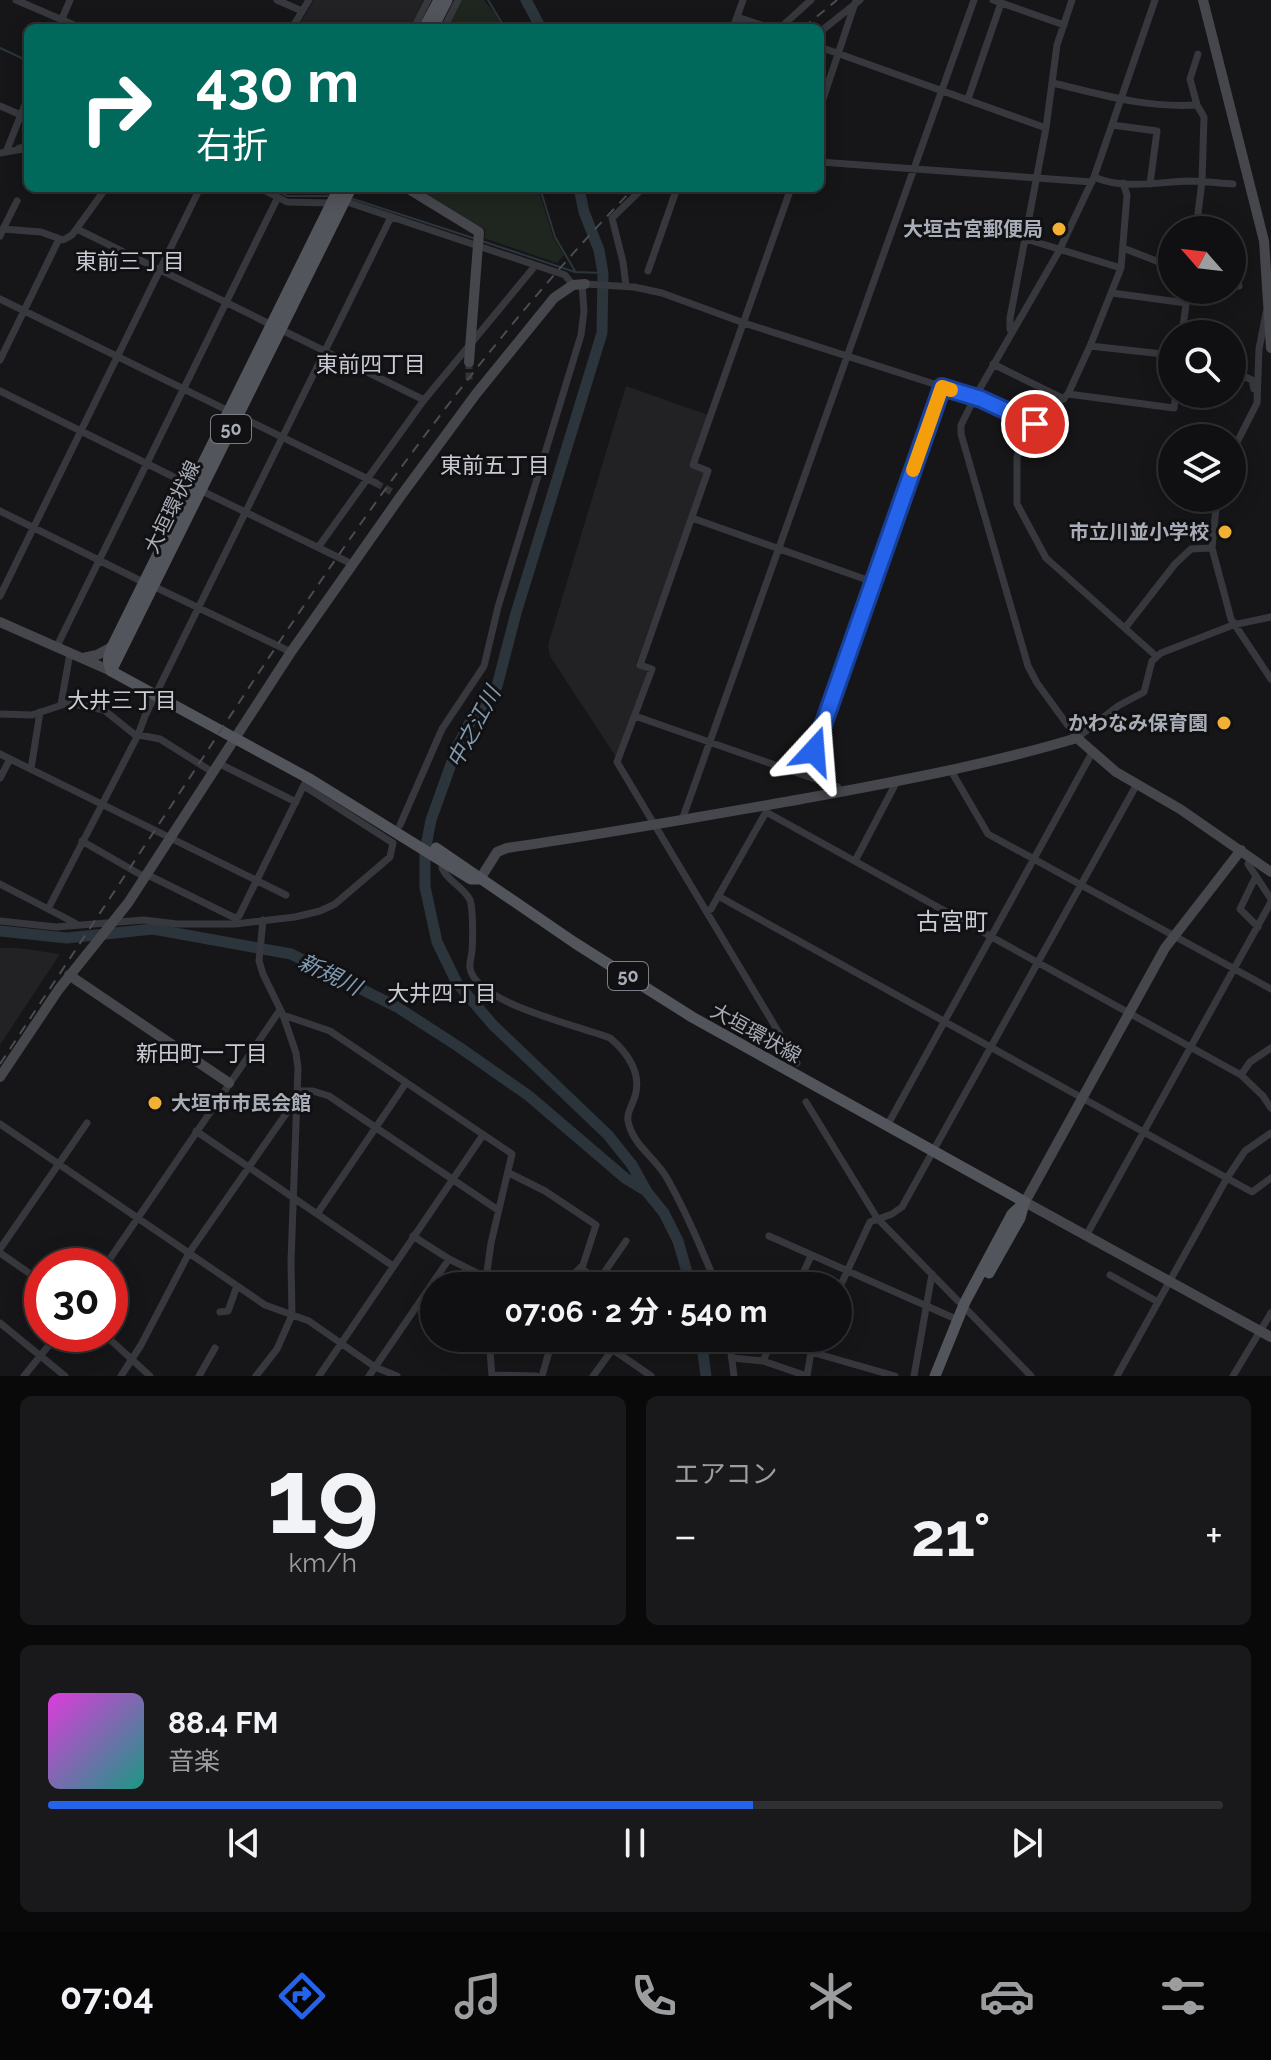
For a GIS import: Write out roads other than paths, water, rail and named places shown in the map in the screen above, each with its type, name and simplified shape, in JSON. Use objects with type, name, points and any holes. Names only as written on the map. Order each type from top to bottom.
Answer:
[{"type":"main road","points":[[426,24],[439,0]]},
{"type":"main road","points":[[435,24],[447,0]]},
{"type":"main road","name":"大垣環状線","points":[[338,202],[339,192]]},
{"type":"main road","name":"大垣環状線","points":[[111,671],[196,488],[338,202],[347,192]]},
{"type":"main road","name":"大垣環状線","points":[[111,671],[108,657],[112,647],[149,584]]},
{"type":"main road","name":"大垣環状線","points":[[111,671],[306,782],[403,829]]},
{"type":"main road","name":"大垣環状線","points":[[235,739],[252,743],[310,771],[403,829],[442,858],[475,872],[480,879],[692,1017],[1025,1202]]},
{"type":"main road","points":[[935,1376],[956,1319],[1020,1218],[1025,1202]]},
{"type":"main road","points":[[942,1376],[968,1302]]},
{"type":"street","points":[[16,0],[60,24],[70,0]]},
{"type":"street","points":[[277,0],[302,11]]},
{"type":"street","points":[[294,24],[309,0]]},
{"type":"street","points":[[416,24],[428,0]]},
{"type":"street","points":[[446,24],[458,0]]},
{"type":"street","points":[[734,24],[743,0]]},
{"type":"street","points":[[784,24],[811,0]]},
{"type":"street","points":[[682,820],[974,0]]},
{"type":"street","points":[[1011,331],[1010,318],[1046,128],[1057,45],[1072,0]]},
{"type":"street","points":[[1155,0],[1093,179],[1059,251],[975,397],[961,425],[961,434],[1018,634],[1037,683],[1077,738],[1116,772],[1246,854],[1269,865]]},
{"type":"street","points":[[1203,0],[1264,241],[1271,348]]},
{"type":"street","points":[[968,99],[997,1],[1013,3],[1064,25]]},
{"type":"street","points":[[824,29],[857,2]]},
{"type":"street","points":[[824,97],[857,2]]},
{"type":"street","points":[[737,17],[758,24]]},
{"type":"street","points":[[824,48],[1046,128]]},
{"type":"street","points":[[1198,54],[1190,79],[1197,105],[1204,117],[1198,216]]},
{"type":"street","points":[[1053,83],[1163,107],[1197,105]]},
{"type":"street","points":[[0,106],[24,117],[5,150]]},
{"type":"street","points":[[1112,125],[1157,131],[1150,184]]},
{"type":"street","points":[[824,162],[1037,179],[1233,184]]},
{"type":"street","points":[[1123,183],[1127,195],[1121,268],[1066,396],[1035,424],[1021,444],[1017,457],[1017,504],[1046,558],[1156,656]]},
{"type":"street","points":[[17,201],[2,232],[41,232],[59,239],[72,235],[103,192]]},
{"type":"street","points":[[0,596],[198,192]]},
{"type":"street","points":[[266,192],[287,202],[338,202],[478,242],[565,275],[580,284],[631,287],[975,397],[1035,424]]},
{"type":"street","points":[[414,192],[478,231],[469,362]]},
{"type":"street","points":[[631,287],[612,218],[639,192]]},
{"type":"street","points":[[648,271],[676,192]]},
{"type":"street","points":[[790,192],[693,465],[708,471],[640,665],[652,669],[617,762],[797,1063]]},
{"type":"street","points":[[56,648],[277,199]]},
{"type":"street","points":[[48,909],[138,735],[391,217]]},
{"type":"street","points":[[77,229],[424,400]]},
{"type":"street","points":[[0,360],[59,239]]},
{"type":"street","points":[[1026,239],[1121,268]]},
{"type":"street","points":[[1123,248],[1158,262]]},
{"type":"street","points":[[319,546],[372,481],[424,400],[535,266]]},
{"type":"street","points":[[0,1077],[69,975],[111,927],[147,875],[396,494],[554,298],[580,284]]},
{"type":"street","points":[[403,829],[442,729],[484,666],[498,607],[581,335],[584,311],[580,284]]},
{"type":"street","points":[[1112,293],[1158,299]]},
{"type":"street","points":[[0,299],[372,481]]},
{"type":"street","points":[[1246,425],[1257,403],[1259,349],[1265,315],[1270,305]]},
{"type":"street","points":[[1090,346],[1158,353]]},
{"type":"street","points":[[993,364],[1066,396],[1158,406]]},
{"type":"street","points":[[1246,377],[1252,380],[1257,403]]},
{"type":"street","points":[[469,381],[476,394]]},
{"type":"street","points":[[806,775],[942,387]]},
{"type":"street","points":[[0,391],[352,564]]},
{"type":"street","points":[[0,511],[291,652]]},
{"type":"street","points":[[1216,512],[1212,548],[1233,625],[1271,679]]},
{"type":"street","points":[[692,518],[873,582]]},
{"type":"street","points":[[1125,628],[1175,564],[1191,549],[1212,548]]},
{"type":"street","points":[[480,879],[497,852],[507,848],[765,809],[1020,755],[1077,738],[1118,706],[1144,692],[1149,669],[1156,656],[1233,625],[1271,617]]},
{"type":"street","points":[[0,622],[111,671]]},
{"type":"street","points":[[81,658],[97,655],[112,647]]},
{"type":"street","points":[[61,704],[70,653]]},
{"type":"street","points":[[0,714],[32,715],[61,704],[104,710],[125,729],[160,739],[296,802]]},
{"type":"street","points":[[31,769],[40,712]]},
{"type":"street","points":[[635,716],[806,775],[838,787],[840,792]]},
{"type":"street","points":[[887,1126],[1092,753]]},
{"type":"street","points":[[0,754],[286,895]]},
{"type":"street","points":[[0,778],[10,759]]},
{"type":"street","points":[[950,769],[988,834],[1271,989]]},
{"type":"street","points":[[855,861],[897,781]]},
{"type":"street","points":[[0,921],[56,927],[77,924],[111,927],[144,920],[235,921],[295,917],[335,904],[390,857],[393,843],[306,782],[235,921]]},
{"type":"street","points":[[847,1271],[870,1222],[902,1207],[1137,784]]},
{"type":"street","points":[[707,912],[765,809]]},
{"type":"street","points":[[765,809],[1241,1075],[1271,1108]]},
{"type":"street","points":[[82,841],[141,875],[147,875],[235,921]]},
{"type":"street","points":[[1086,1236],[1271,901],[1248,864],[1246,854]]},
{"type":"street","points":[[1246,854],[1173,935],[1025,1202],[1271,1337]]},
{"type":"street","points":[[442,858],[444,874],[460,887],[471,903],[473,951],[470,970],[475,979],[509,1004],[610,1038],[623,1048],[632,1062],[637,1081],[627,1122],[632,1134],[667,1177],[711,1272]]},
{"type":"street","points":[[1256,876],[1240,909],[1258,927]]},
{"type":"street","points":[[0,884],[77,924]]},
{"type":"street","points":[[718,896],[1252,1192],[1271,1178]]},
{"type":"street","points":[[260,1375],[277,1349],[292,1315],[297,1095],[296,1053],[259,957],[263,920]]},
{"type":"street","points":[[69,975],[229,1083]]},
{"type":"street","points":[[282,1012],[330,1031],[512,1154],[486,1272]]},
{"type":"street","points":[[117,1248],[229,1083],[282,1012]]},
{"type":"street","points":[[1241,1075],[1250,1062],[1271,1048]]},
{"type":"street","points":[[317,1214],[406,1083]]},
{"type":"street","points":[[121,1376],[189,1253],[297,1095],[313,1091],[329,1096],[498,1210]]},
{"type":"street","points":[[806,1102],[880,1217],[932,1274],[968,1302],[1025,1374]]},
{"type":"street","points":[[24,1269],[0,1251],[87,1123]]},
{"type":"street","points":[[0,1124],[265,1305],[309,1321],[375,1367],[397,1376]]},
{"type":"street","points":[[196,1131],[393,1266]]},
{"type":"street","points":[[1117,1376],[1227,1178],[1245,1151],[1271,1133]]},
{"type":"street","points":[[319,1376],[483,1135]]},
{"type":"street","points":[[509,1173],[545,1191],[596,1225],[578,1272]]},
{"type":"street","points":[[413,1236],[475,1272]]},
{"type":"street","points":[[769,1236],[956,1319]]},
{"type":"street","points":[[605,1272],[626,1241]]},
{"type":"street","points":[[804,1272],[811,1256]]},
{"type":"street","points":[[369,1376],[449,1259]]},
{"type":"street","points":[[580,1268],[586,1272]]},
{"type":"street","points":[[914,1376],[932,1274]]},
{"type":"street","points":[[1110,1275],[1158,1302]]},
{"type":"street","points":[[220,1312],[228,1311],[237,1286]]},
{"type":"street","points":[[1233,1376],[1271,1313]]},
{"type":"street","points":[[0,1323],[65,1376]]},
{"type":"street","points":[[199,1376],[215,1348]]},
{"type":"street","points":[[24,1376],[43,1352]]},
{"type":"street","points":[[123,1352],[150,1376]]},
{"type":"street","points":[[490,1352],[492,1376],[539,1376],[548,1352]]},
{"type":"street","points":[[593,1376],[611,1352]]},
{"type":"street","points":[[616,1352],[645,1374]]},
{"type":"street","points":[[731,1352],[734,1376]]},
{"type":"street","points":[[763,1361],[767,1352]]},
{"type":"street","points":[[732,1358],[763,1361],[807,1376],[811,1352],[895,1376]]},
{"type":"waterway","points":[[488,0],[503,24]]},
{"type":"waterway","name":"中之江川","points":[[526,0],[539,24]]},
{"type":"waterway","points":[[0,48],[24,59]]},
{"type":"waterway","points":[[17,146],[24,144]]},
{"type":"waterway","points":[[280,192],[287,196],[328,196]]},
{"type":"waterway","points":[[541,192],[555,237],[575,271]]},
{"type":"waterway","name":"中之江川","points":[[580,192],[599,250],[603,273],[602,333],[516,613],[497,686],[469,724],[458,745],[431,820],[425,851],[425,887],[437,942],[457,983],[493,1025],[608,1135],[632,1165],[647,1192],[664,1213],[678,1241],[687,1272]]},
{"type":"waterway","points":[[353,199],[476,239]]},
{"type":"waterway","points":[[482,241],[575,272],[603,273]]},
{"type":"waterway","name":"新規川","points":[[0,931],[67,938],[153,929],[291,954],[397,1007],[459,1047],[529,1096],[625,1178],[643,1189]]},
{"type":"waterway","name":"中之江川","points":[[703,1352],[706,1376]]},
{"type":"tunnel","points":[[469,362],[469,381]]},
{"type":"tunnel","points":[[376,483],[392,492]]},
{"type":"railway","points":[[808,24],[837,0]]},
{"type":"railway","points":[[0,1064],[353,534],[459,390],[573,253],[630,192]]},
{"type":"place","name":"大垣古宮郵便局","points":[[1059,229]]},
{"type":"place","name":"市立川並小学校","points":[[1225,532]]},
{"type":"place","name":"かわなみ保育園","points":[[1224,723]]},
{"type":"place","name":"大垣市市民会館","points":[[155,1103]]},
{"type":"district","name":"東前三丁目","points":[[130,261]]},
{"type":"district","name":"東前四丁目","points":[[371,364]]},
{"type":"district","name":"東前五丁目","points":[[495,465]]},
{"type":"district","name":"大井三丁目","points":[[122,700]]},
{"type":"district","name":"古宮町","points":[[952,922]]},
{"type":"district","name":"大井四丁目","points":[[442,993]]},
{"type":"district","name":"新田町一丁目","points":[[202,1053]]}]
